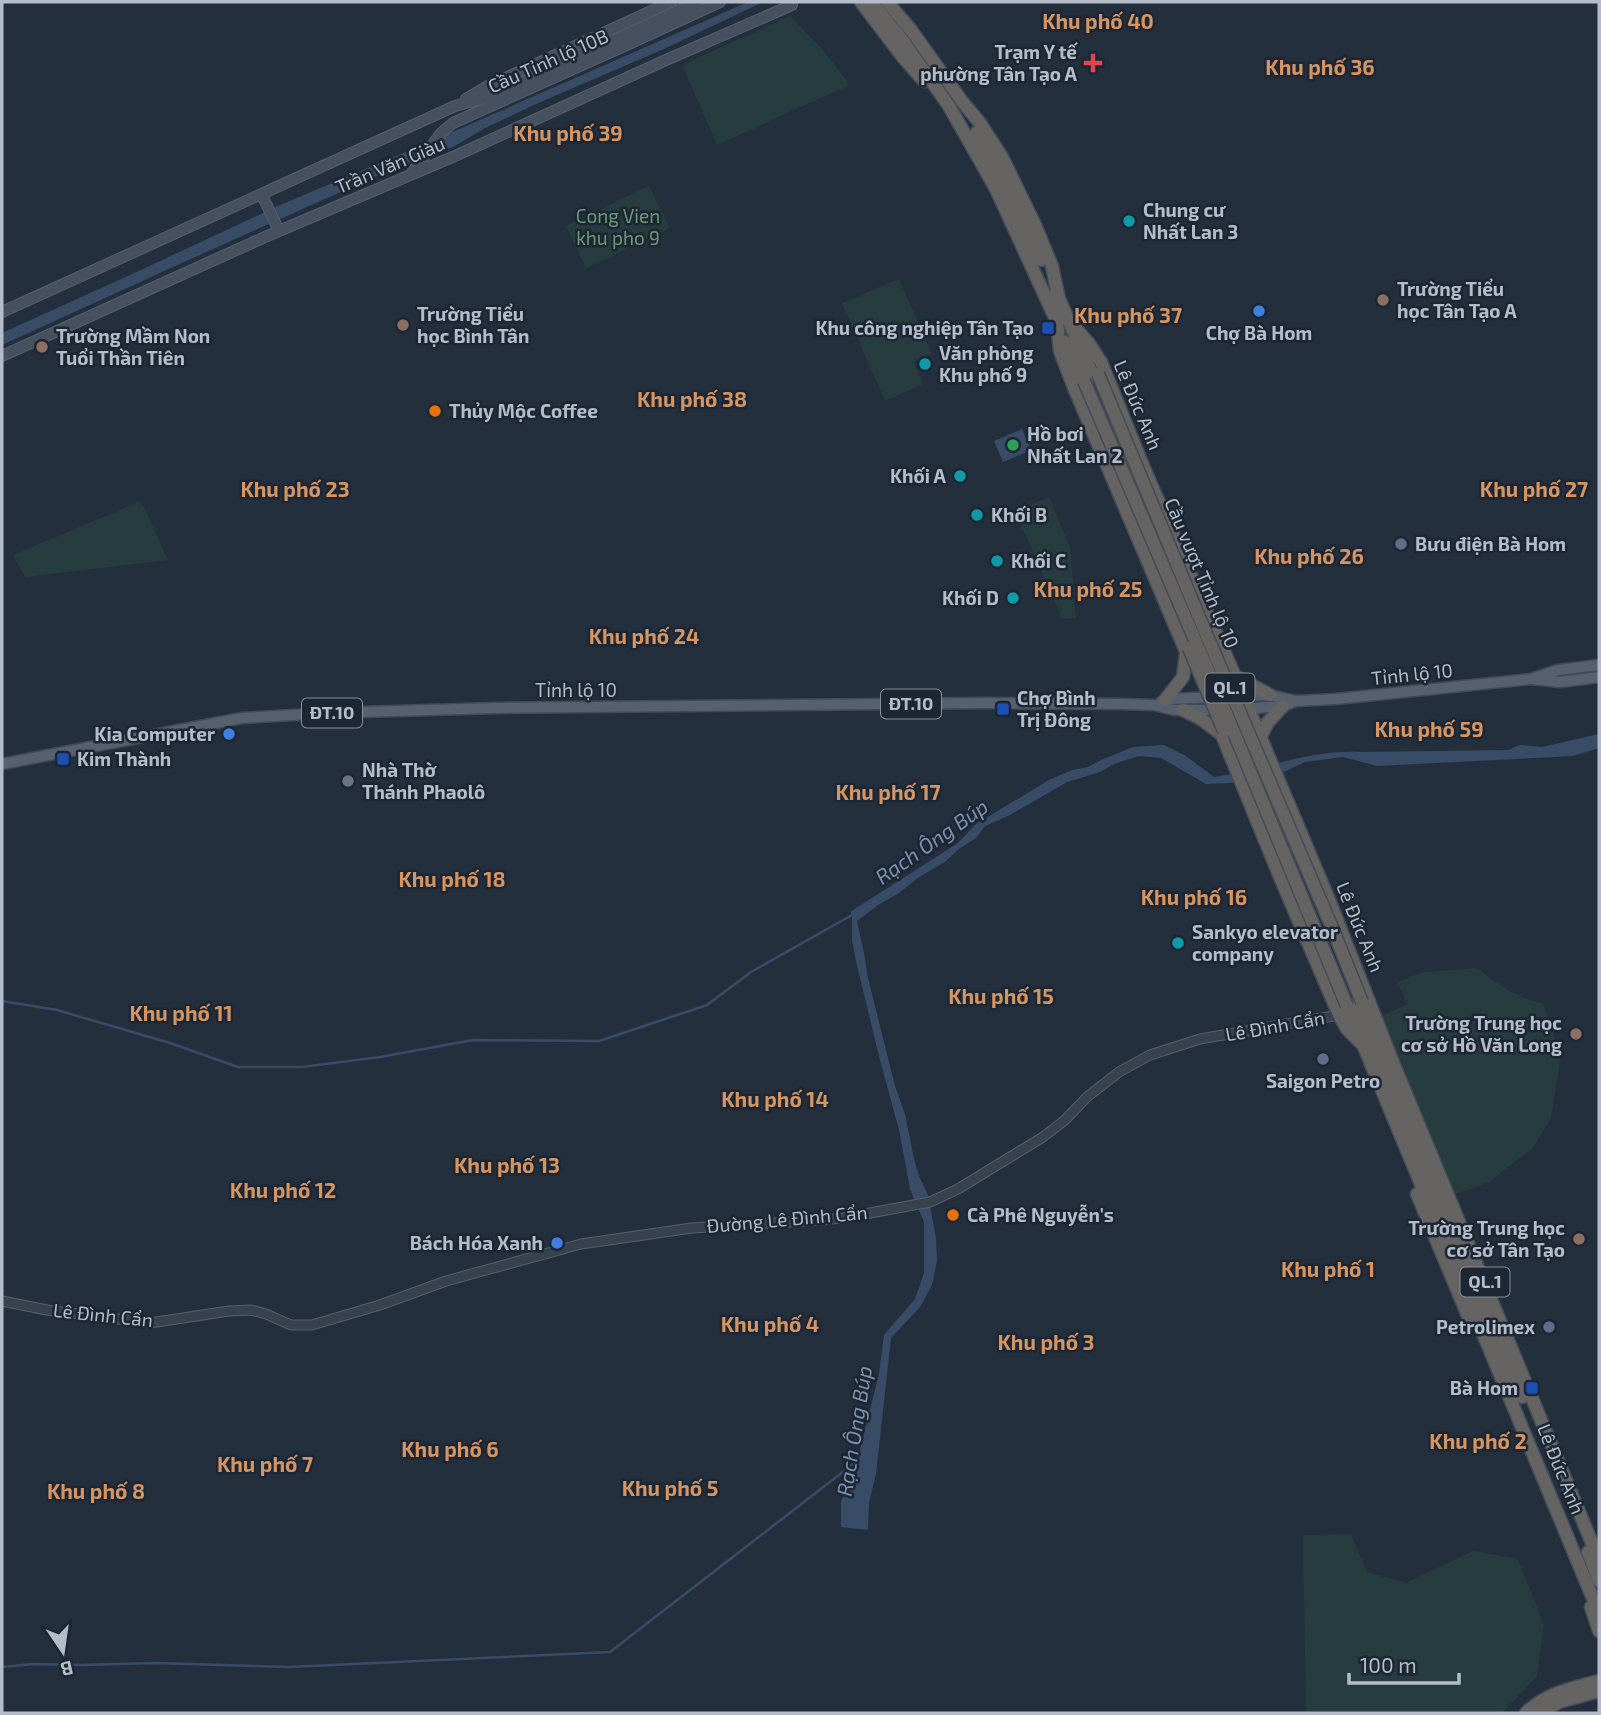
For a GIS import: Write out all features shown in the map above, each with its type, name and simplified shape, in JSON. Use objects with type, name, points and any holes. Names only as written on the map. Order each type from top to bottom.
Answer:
[{"type":"highway","name":"Lê Đức Anh","points":[[861,2],[930,89],[955,103]]},
{"type":"highway","name":"Lê Đức Anh","points":[[871,2],[955,103],[977,153],[1062,320],[1084,337],[1101,362],[1329,900],[1354,1010],[1369,1030],[1391,1081],[1599,1581]]},
{"type":"highway","name":"Lê Đức Anh","points":[[887,2],[911,30],[995,164],[1059,299],[1062,320],[1060,351],[1064,363],[1254,816],[1354,1010],[1415,1113],[1599,1560]]},
{"type":"highway","name":"Cầu vượt Tỉnh lộ 10","points":[[1062,320],[1078,342],[1088,379],[1354,1010],[1363,1045]]},
{"type":"highway","name":"Cầu vượt Tỉnh lộ 10","points":[[1062,320],[1071,356],[1088,379]]},
{"type":"highway","points":[[1157,585],[1169,587],[1178,584],[1189,572]]},
{"type":"highway","points":[[1160,703],[1184,677],[1185,650],[1201,650],[1210,645],[1217,635]]},
{"type":"highway","points":[[1235,676],[1270,695]]},
{"type":"highway","points":[[1227,748],[1243,738],[1260,738],[1268,722],[1283,706]]},
{"type":"highway","points":[[1183,710],[1221,734]]},
{"type":"highway","points":[[1254,816],[1277,804],[1289,806]]},
{"type":"highway","name":"Lê Đức Anh","points":[[1363,1045],[1390,1107],[1395,1133],[1411,1180],[1591,1601],[1599,1631]]},
{"type":"highway","points":[[1391,1081],[1415,1113]]},
{"type":"highway","name":"Lê Đức Anh","points":[[1591,1601],[1599,1613]]},
{"type":"highway","points":[[1525,1713],[1547,1697],[1599,1681]]},
{"type":"highway","points":[[1540,1713],[1559,1702],[1599,1691]]},
{"type":"main road","name":"Trần Văn Giàu","points":[[2,313],[458,105],[488,86],[671,2]]},
{"type":"main road","name":"Cầu Tỉnh lộ 10B","points":[[458,105],[492,96],[697,2]]},
{"type":"main road","name":"Cầu Tỉnh lộ 10B","points":[[410,176],[441,133],[453,122],[720,2]]},
{"type":"main road","name":"Trần Văn Giàu","points":[[2,356],[279,231],[410,176],[792,3]]},
{"type":"main road","points":[[262,194],[279,231]]},
{"type":"main road","name":"Tỉnh lộ 10","points":[[1531,679],[1558,670],[1599,665]]},
{"type":"main road","name":"Tỉnh lộ 10","points":[[1160,703],[1183,710],[1211,710],[1270,695],[1296,701],[1336,699],[1531,679],[1560,682],[1599,677]]},
{"type":"main road","name":"Tỉnh lộ 10","points":[[2,764],[254,716],[577,707],[1160,703],[1206,697],[1283,706],[1296,701]]},
{"type":"street","name":"Lê Đình Cẩn","points":[[1210,1037],[1354,1010]]},
{"type":"street","name":"Đường Lê Đình Cẩn","points":[[446,1281],[564,1248],[603,1240],[692,1227],[831,1219],[930,1202],[980,1177],[1043,1137],[1119,1072],[1150,1055],[1210,1037]]},
{"type":"street","name":"Lê Đình Cẩn","points":[[2,1300],[47,1310],[149,1323],[251,1310],[291,1325],[312,1325],[380,1305],[446,1281]]},
{"type":"green space","points":[[790,16],[822,49],[848,85],[717,145],[682,65]]},
{"type":"green space","name":"Cong Vien khu pho 9","points":[[649,186],[670,228],[586,268],[566,226]]},
{"type":"green space","points":[[899,279],[932,354],[914,362],[923,384],[885,401],[842,303]]},
{"type":"green space","points":[[1049,497],[1070,547],[1076,618],[1062,619],[1015,511]]},
{"type":"green space","points":[[141,501],[168,560],[25,577],[13,555]]},
{"type":"green space","points":[[1477,968],[1516,994],[1543,1003],[1561,1056],[1551,1118],[1532,1149],[1491,1182],[1453,1195],[1381,1017],[1407,1004],[1397,982],[1424,972]]},
{"type":"green space","points":[[1351,1534],[1367,1572],[1406,1583],[1473,1551],[1518,1559],[1544,1625],[1537,1676],[1502,1713],[1306,1713],[1303,1535]]},
{"type":"water","points":[[748,2],[763,2],[666,48],[536,104],[485,128],[453,147],[392,169],[2,345],[2,333],[280,205]]},
{"type":"water","name":"Hồ bơi Nhất Lan 2","points":[[1022,429],[1031,450],[1003,462],[994,441]]},
{"type":"water","name":"Rạch Ông Búp","points":[[1599,734],[1599,748],[1573,756],[1377,766],[1343,757],[1305,762],[1286,771],[1231,783],[1206,784],[1161,758],[1139,756],[1067,782],[1010,815],[985,826],[976,838],[946,861],[857,921],[867,974],[895,1086],[905,1114],[919,1176],[928,1195],[936,1238],[937,1261],[932,1285],[920,1307],[891,1338],[876,1474],[869,1503],[868,1530],[841,1527],[841,1502],[857,1461],[879,1374],[884,1335],[915,1299],[924,1273],[924,1222],[910,1189],[899,1130],[857,966],[850,912],[958,843],[976,824],[1049,780],[1072,770],[1088,767],[1133,747],[1164,745],[1186,756],[1214,777],[1324,754],[1508,750],[1520,745],[1542,747]]},
{"type":"waterway","points":[[2,1001],[57,1010],[170,1043],[238,1067],[302,1067],[380,1057],[473,1040],[599,1041],[707,1005],[751,972],[852,915]]},
{"type":"waterway","points":[[2,1667],[33,1664],[155,1663],[289,1667],[610,1652],[857,1461]]},
{"type":"place","name":"Trạm Y tế phường Tân Tạo A","points":[[1093,63]]},
{"type":"place","name":"Chung cư Nhất Lan 3","points":[[1129,221]]},
{"type":"place","name":"Trường Tiểu học Tân Tạo A","points":[[1383,300]]},
{"type":"place","name":"Chợ Bà Hom","points":[[1259,311]]},
{"type":"place","name":"Trường Tiểu học Bình Tân","points":[[403,325]]},
{"type":"place","name":"Khu công nghiệp Tân Tạo","points":[[1048,328]]},
{"type":"place","name":"Trường Mầm Non Tuổi Thần Tiên","points":[[42,347]]},
{"type":"place","name":"Văn phòng Khu phố 9","points":[[925,364]]},
{"type":"place","name":"Thủy Mộc Coffee","points":[[435,411]]},
{"type":"place","name":"Hồ bơi Nhất Lan 2","points":[[1013,445]]},
{"type":"place","name":"Khối A","points":[[960,476]]},
{"type":"place","name":"Khối B","points":[[977,515]]},
{"type":"place","name":"Bưu điện Bà Hom","points":[[1401,544]]},
{"type":"place","name":"Khối C","points":[[997,561]]},
{"type":"place","name":"Khối D","points":[[1013,598]]},
{"type":"place","name":"Chợ Bình Trị Đông","points":[[1003,709]]},
{"type":"place","name":"Kia Computer","points":[[229,734]]},
{"type":"place","name":"Kim Thành","points":[[63,759]]},
{"type":"place","name":"Nhà Thờ Thánh Phaolô","points":[[348,781]]},
{"type":"place","name":"Sankyo elevator company","points":[[1178,943]]},
{"type":"place","name":"Trường Trung học cơ sở Hồ Văn Long","points":[[1576,1034]]},
{"type":"place","name":"Saigon Petro","points":[[1323,1059]]},
{"type":"place","name":"Cà Phê Nguyễn's","points":[[953,1215]]},
{"type":"place","name":"Trường Trung học cơ sở Tân Tạo","points":[[1579,1239]]},
{"type":"place","name":"Bách Hóa Xanh","points":[[557,1243]]},
{"type":"place","name":"Petrolimex","points":[[1549,1327]]},
{"type":"place","name":"Bà Hom","points":[[1532,1388]]},
{"type":"district","name":"Khu phố 40","points":[[1098,22]]},
{"type":"district","name":"Khu phố 36","points":[[1320,68]]},
{"type":"district","name":"Khu phố 39","points":[[568,134]]},
{"type":"district","name":"Khu phố 37","points":[[1128,316]]},
{"type":"district","name":"Khu phố 38","points":[[692,400]]},
{"type":"district","name":"Khu phố 23","points":[[295,490]]},
{"type":"district","name":"Khu phố 27","points":[[1534,490]]},
{"type":"district","name":"Khu phố 26","points":[[1309,557]]},
{"type":"district","name":"Khu phố 25","points":[[1088,590]]},
{"type":"district","name":"Khu phố 24","points":[[644,637]]},
{"type":"district","name":"Khu phố 59","points":[[1429,730]]},
{"type":"district","name":"Khu phố 17","points":[[888,793]]},
{"type":"district","name":"Khu phố 18","points":[[452,880]]},
{"type":"district","name":"Khu phố 16","points":[[1194,898]]},
{"type":"district","name":"Khu phố 15","points":[[1001,997]]},
{"type":"district","name":"Khu phố 11","points":[[181,1014]]},
{"type":"district","name":"Khu phố 14","points":[[775,1100]]},
{"type":"district","name":"Khu phố 13","points":[[507,1166]]},
{"type":"district","name":"Khu phố 12","points":[[283,1191]]},
{"type":"district","name":"Khu phố 1","points":[[1328,1270]]},
{"type":"district","name":"Khu phố 4","points":[[770,1325]]},
{"type":"district","name":"Khu phố 3","points":[[1046,1343]]},
{"type":"district","name":"Khu phố 2","points":[[1478,1442]]},
{"type":"district","name":"Khu phố 6","points":[[450,1450]]},
{"type":"district","name":"Khu phố 7","points":[[265,1465]]},
{"type":"district","name":"Khu phố 5","points":[[670,1489]]},
{"type":"district","name":"Khu phố 8","points":[[96,1492]]}]
